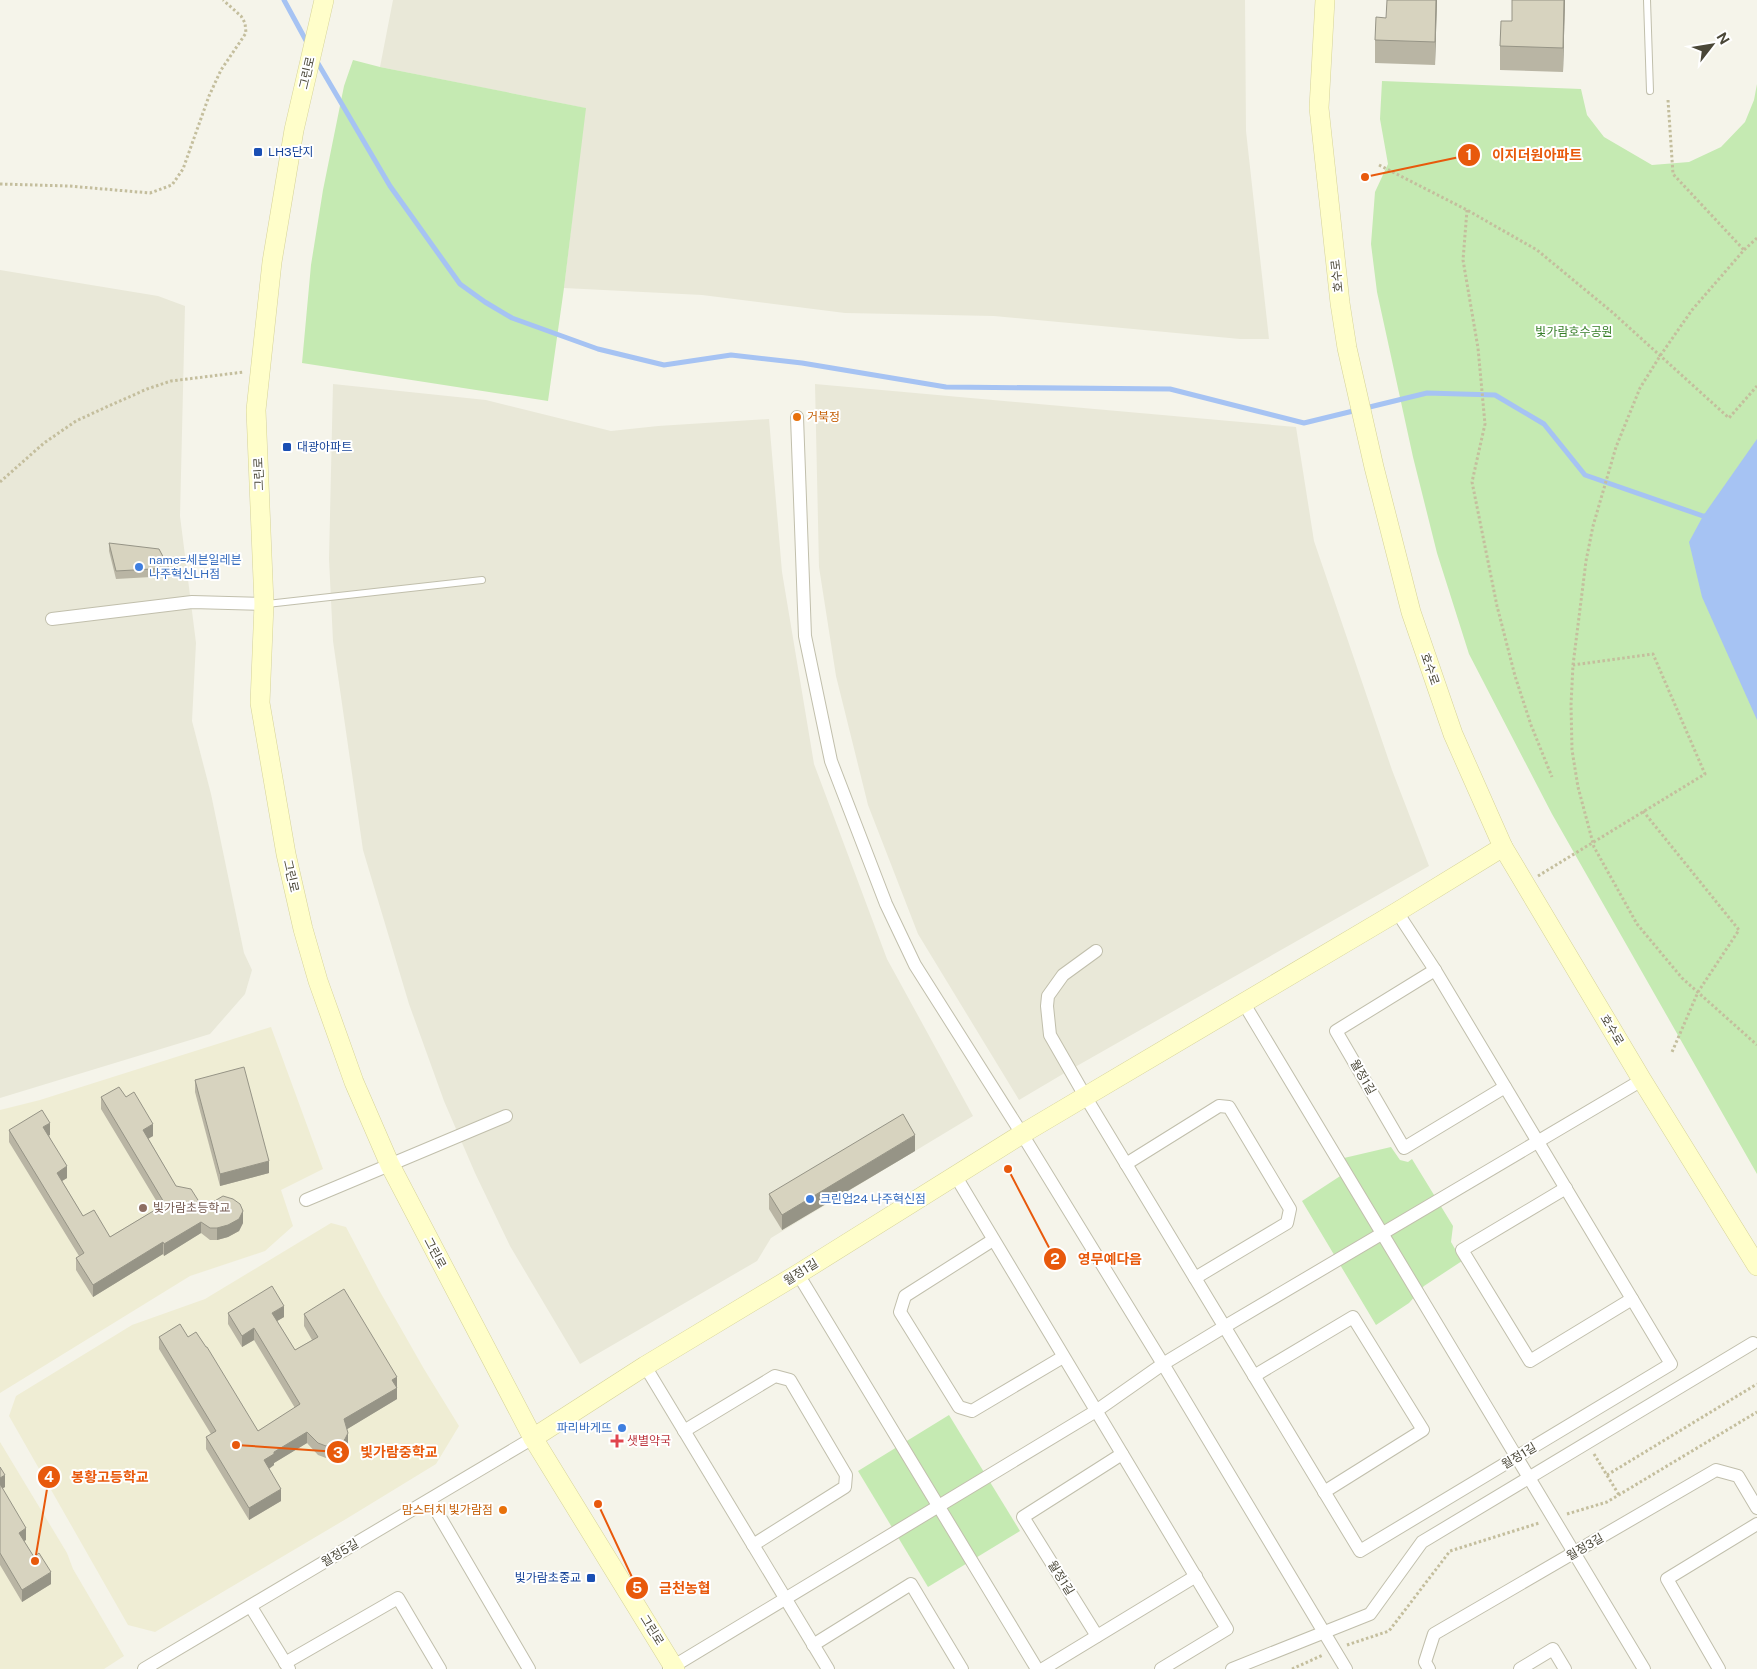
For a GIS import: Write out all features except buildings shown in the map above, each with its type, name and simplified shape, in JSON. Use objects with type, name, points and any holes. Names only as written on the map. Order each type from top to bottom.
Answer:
[{"type":"street","name":"그린로","points":[[324,0],[301,99],[272,262],[256,410],[264,604],[260,703],[286,854],[303,929],[318,982],[354,1082],[390,1165],[533,1438],[673,1668]]},
{"type":"street","name":"호수로","points":[[1325,0],[1319,108],[1340,303],[1374,467],[1411,612],[1453,734],[1503,847],[1642,1080],[1757,1266]]},
{"type":"street","points":[[797,417],[804,636],[831,761],[886,904],[914,965],[1022,1134],[1346,1669]]},
{"type":"street","points":[[52,619],[192,602],[264,604]]},
{"type":"street","name":"월정1길","points":[[533,1438],[645,1366],[798,1274],[955,1174],[1397,912],[1503,847]]},
{"type":"street","name":"월정1길","points":[[1085,1096],[1360,1551],[1671,1364],[1435,970],[1397,912]]},
{"type":"street","points":[[1085,1096],[1050,1035],[1047,1006],[1048,996],[1063,975],[1096,951]]},
{"type":"street","name":"월정1길","points":[[1435,970],[1336,1031],[1404,1148],[1505,1087]]},
{"type":"street","points":[[1243,1002],[1644,1669]]},
{"type":"street","points":[[673,1668],[1096,1411],[1163,1364],[1642,1080]]},
{"type":"street","points":[[1126,1164],[1219,1106],[1229,1107],[1290,1209],[1287,1223],[1196,1278]]},
{"type":"street","points":[[306,1200],[506,1116]]},
{"type":"street","points":[[955,1174],[1228,1629],[1161,1669]]},
{"type":"street","points":[[1566,1188],[1462,1250],[1530,1361],[1632,1299]]},
{"type":"street","points":[[993,1240],[904,1296],[900,1312],[959,1407],[972,1411],[1063,1356]]},
{"type":"street","points":[[798,1274],[1037,1669]]},
{"type":"street","points":[[1254,1376],[1353,1317],[1422,1430],[1324,1492]]},
{"type":"street","points":[[1232,1669],[1370,1614],[1422,1542],[1753,1343]]},
{"type":"street","points":[[645,1366],[828,1669]]},
{"type":"street","points":[[684,1431],[775,1376],[790,1380],[846,1475],[845,1487],[753,1545]]},
{"type":"street","name":"월정5길","points":[[144,1669],[158,1665],[533,1438]]},
{"type":"street","name":"월정1길","points":[[1097,1636],[1024,1517],[1122,1454]]},
{"type":"street","name":"월정3길","points":[[1429,1669],[1425,1662],[1434,1634],[1716,1470],[1738,1476],[1757,1508]]},
{"type":"street","points":[[430,1500],[530,1669]]},
{"type":"street","points":[[1719,1669],[1667,1579],[1757,1524]]},
{"type":"street","points":[[1043,1669],[1196,1576]]},
{"type":"street","points":[[813,1645],[911,1584],[962,1669]]},
{"type":"street","points":[[251,1607],[287,1666],[398,1598],[440,1669]]},
{"type":"street","points":[[1520,1669],[1553,1649],[1565,1669]]},
{"type":"lane","points":[[1647,0],[1650,91]]},
{"type":"lane","points":[[264,604],[482,580]]},
{"type":"path","points":[[0,184],[69,186],[150,193],[172,185],[183,169],[209,96],[221,70],[246,33],[245,23],[241,16],[223,0]]},
{"type":"path","points":[[1668,100],[1673,174],[1744,250]]},
{"type":"path","points":[[1379,164],[1467,210],[1537,250],[1612,312],[1729,418],[1757,386]]},
{"type":"path","points":[[1467,210],[1463,260],[1478,348],[1485,424],[1472,482],[1497,606],[1515,676],[1531,725],[1552,777]]},
{"type":"path","points":[[1757,238],[1744,250],[1692,310],[1660,356],[1640,388],[1616,447],[1593,526],[1581,586],[1571,705],[1572,750],[1578,787],[1592,842],[1637,924],[1682,978],[1757,1045]]},
{"type":"path","points":[[0,482],[44,443],[76,421],[147,389],[185,378],[260,371]]},
{"type":"path","points":[[1525,885],[1705,774],[1653,654],[1573,666]]},
{"type":"path","points":[[1643,811],[1739,930],[1698,992],[1672,1052]]},
{"type":"path","points":[[1606,1475],[1757,1384]]},
{"type":"path","points":[[1292,1669],[1334,1650],[1389,1631],[1450,1551],[1607,1502],[1757,1412]]},
{"type":"path","points":[[1587,1443],[1619,1495]]},
{"type":"shaded area","points":[[393,0],[1245,0],[1246,131],[1269,339],[1240,339],[994,316],[845,313],[702,295],[564,288],[585,108],[380,67]]},
{"type":"shaded area","points":[[0,270],[158,296],[185,306],[180,516],[196,643],[192,721],[211,794],[244,953],[252,970],[245,994],[210,1034],[0,1098]]},
{"type":"shaded area","points":[[333,384],[486,400],[611,431],[769,419],[782,572],[814,764],[887,959],[973,1116],[771,1238],[757,1261],[580,1364],[510,1246],[475,1173],[444,1101],[409,1004],[363,850],[333,641],[329,559]]},
{"type":"shaded area","points":[[815,384],[1296,427],[1314,541],[1392,770],[1429,866],[1019,1100],[918,934],[868,805],[836,676],[819,567]]},
{"type":"shaded area","name":"빛가람초등학교","points":[[271,1027],[323,1169],[281,1190],[293,1226],[265,1251],[190,1276],[0,1393],[0,1110],[40,1100]]},
{"type":"shaded area","points":[[331,1223],[346,1227],[379,1290],[459,1426],[436,1464],[346,1519],[155,1632],[128,1625],[9,1416],[16,1396],[132,1325],[205,1299]]},
{"type":"shaded area","points":[[0,1442],[67,1553],[73,1569],[124,1656],[104,1669],[0,1669]]},
{"type":"green space","points":[[353,60],[586,108],[548,401],[302,363],[311,265],[323,190],[344,86]]},
{"type":"green space","name":"빛가람호수공원","points":[[1382,81],[1581,89],[1587,115],[1604,137],[1652,165],[1689,162],[1721,147],[1745,122],[1754,100],[1757,84],[1757,1174],[1552,814],[1469,654],[1437,553],[1413,457],[1377,292],[1371,244],[1375,192],[1388,164],[1380,119]]},
{"type":"green space","points":[[1391,1147],[1400,1160],[1408,1162],[1412,1159],[1453,1226],[1451,1242],[1462,1261],[1424,1286],[1409,1303],[1376,1325],[1302,1201],[1351,1169],[1344,1158]]},
{"type":"green space","points":[[949,1415],[1020,1531],[928,1587],[858,1471]]},
{"type":"water","points":[[1757,439],[1757,720],[1702,597],[1689,542],[1703,516]]},
{"type":"waterway","points":[[284,0],[309,46]]},
{"type":"waterway","points":[[316,60],[390,186],[460,284],[512,318],[598,349],[664,365],[731,355],[802,363],[946,387],[1170,389],[1304,423],[1427,393],[1495,395],[1544,424],[1585,475],[1703,516],[1709,516]]},
{"type":"place","name":"LH3단지","points":[[258,152]]},
{"type":"place","name":"이지더원아파트","points":[[1365,177]]},
{"type":"place","name":"거북정","points":[[797,417]]},
{"type":"place","name":"대광아파트","points":[[287,447]]},
{"type":"place","name":"name=세븐일레븐 나주혁신LH점","points":[[139,567]]},
{"type":"place","name":"영무예다음","points":[[1008,1169]]},
{"type":"place","name":"크린업24 나주혁신점","points":[[810,1199]]},
{"type":"place","name":"빛가람초등학교","points":[[143,1208]]},
{"type":"place","name":"파리바게뜨","points":[[622,1428]]},
{"type":"place","name":"샛별약국","points":[[617,1441]]},
{"type":"place","name":"빛가람중학교","points":[[236,1445]]},
{"type":"place","name":"금천농협","points":[[598,1504]]},
{"type":"place","name":"맘스터치 빛가람점","points":[[503,1510]]},
{"type":"place","name":"봉황고등학교","points":[[35,1561]]},
{"type":"place","name":"빛가람초중교","points":[[591,1578]]}]
